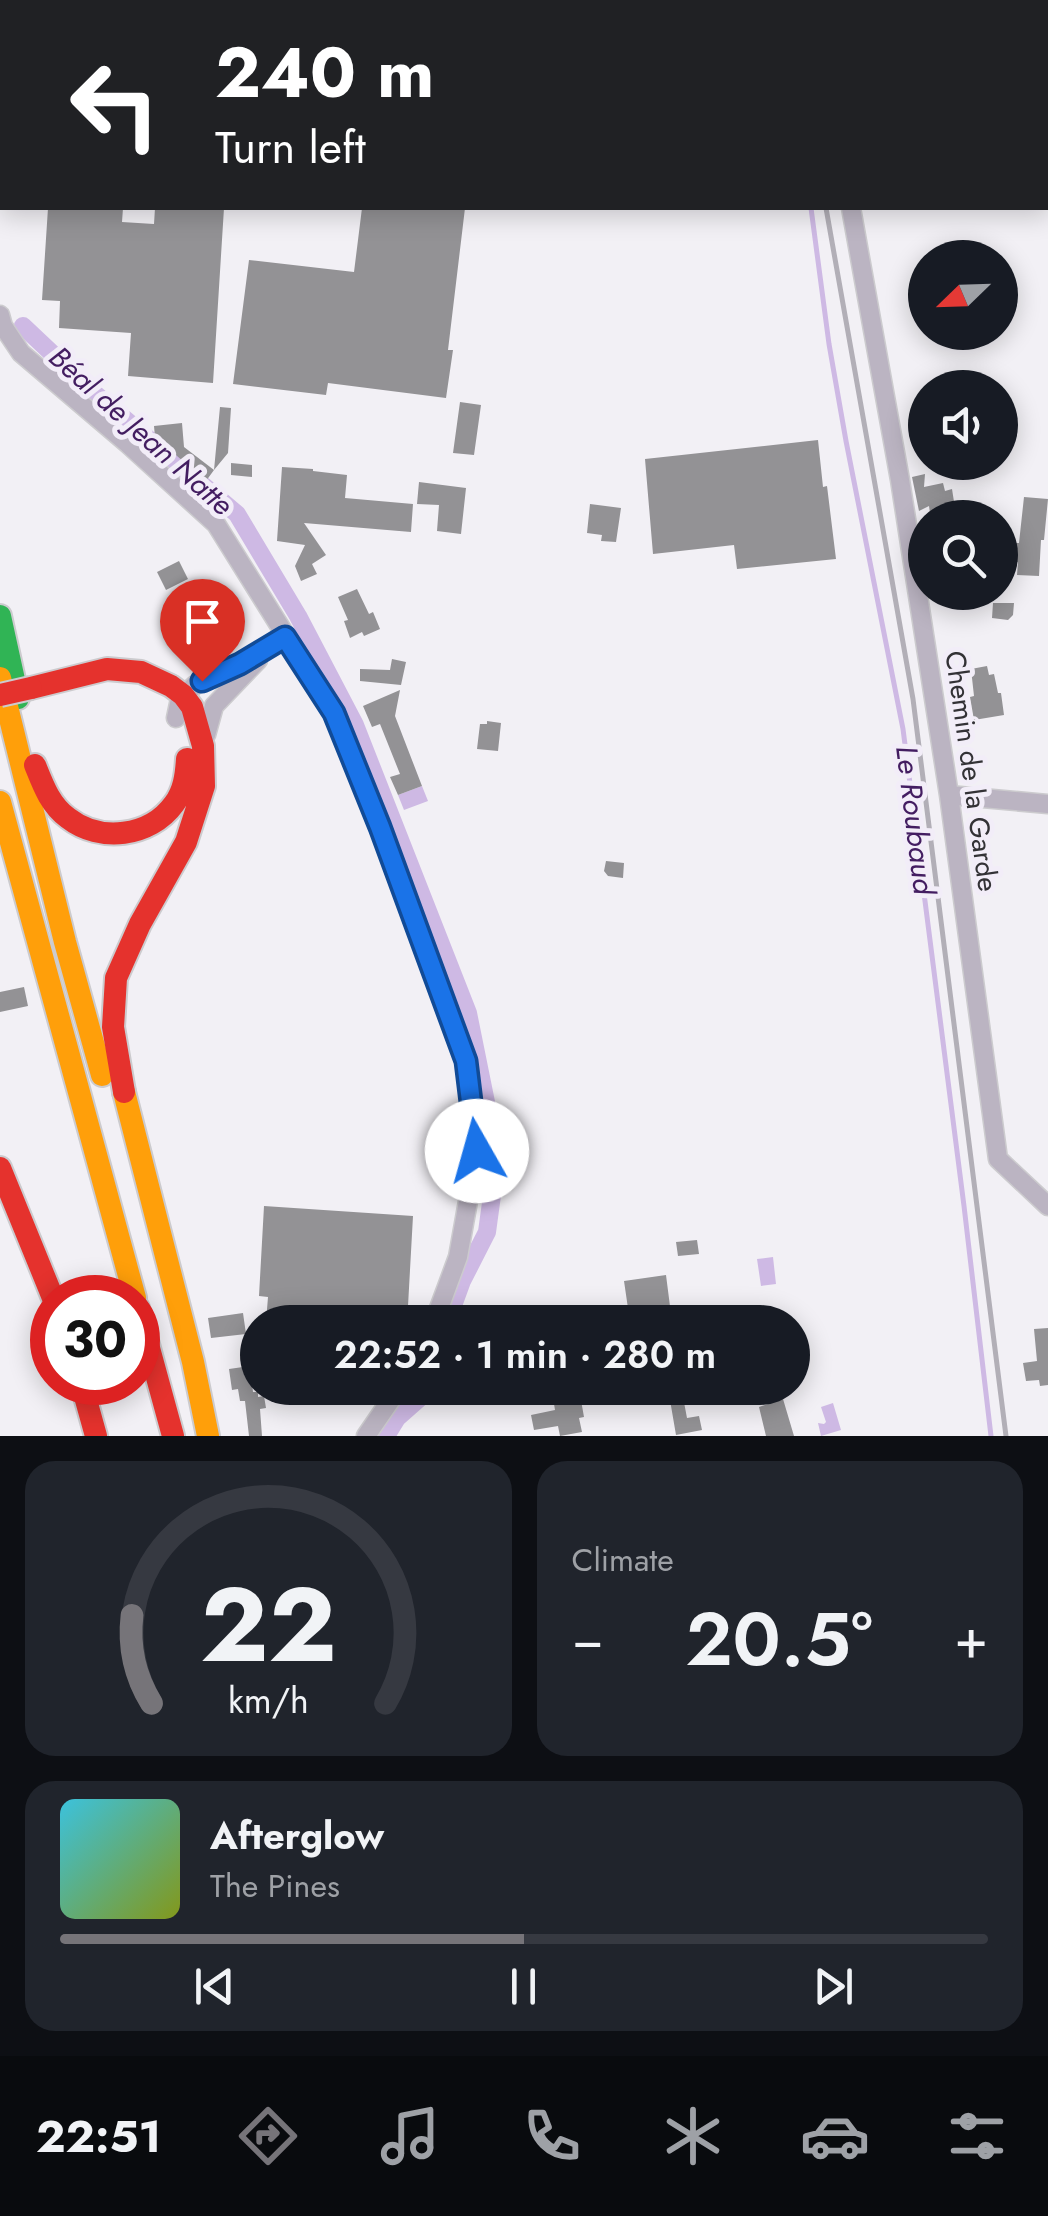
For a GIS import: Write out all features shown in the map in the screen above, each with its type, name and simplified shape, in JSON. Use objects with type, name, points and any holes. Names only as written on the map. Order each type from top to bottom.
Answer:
[{"type":"main road","points":[[0,616],[23,724],[37,769],[55,806],[92,832],[108,835],[140,830],[172,808],[181,793],[188,755],[185,738],[189,707]]},
{"type":"main road","points":[[0,695],[107,669],[141,672],[157,678],[189,707],[203,746],[204,786],[198,812],[116,978],[113,1028],[124,1091],[193,1362],[205,1436]]},
{"type":"main road","points":[[0,678],[65,942],[205,1436]]},
{"type":"main road","points":[[36,687],[115,684],[162,703],[189,707]]},
{"type":"main road","points":[[0,802],[128,1275]]},
{"type":"main road","points":[[0,855],[116,1275]]},
{"type":"main road","points":[[0,1168],[44,1275]]},
{"type":"main road","points":[[160,1388],[173,1436]]},
{"type":"main road","points":[[87,1405],[96,1436]]},
{"type":"main road","points":[[152,1405],[160,1436]]},
{"type":"street","name":"Chemin de la Garde","points":[[850,210],[900,480],[950,795],[998,1158],[1048,1206]]},
{"type":"street","points":[[0,316],[21,352],[216,524],[334,713],[466,1061],[477,1151],[458,1257],[440,1305]]},
{"type":"street","points":[[189,707],[194,685],[285,637]]},
{"type":"street","points":[[189,707],[285,637]]},
{"type":"street","points":[[950,795],[1048,804]]},
{"type":"street","points":[[366,1436],[387,1405]]},
{"type":"shaded area","points":[[422,786],[428,801],[404,810],[398,795]]},
{"type":"shaded area","points":[[773,1257],[776,1284],[761,1286],[757,1259]]},
{"type":"shaded area","points":[[833,1403],[841,1430],[821,1436],[818,1423],[826,1422],[821,1407]]},
{"type":"building","points":[[48,210],[123,210],[122,222],[154,224],[155,210],[224,210],[213,383],[128,376],[131,333],[59,328],[60,301],[42,300]]},
{"type":"building","points":[[362,210],[465,210],[446,398],[328,383],[326,395],[233,384],[249,260],[354,272]]},
{"type":"building","points":[[460,402],[481,405],[474,455],[453,453]]},
{"type":"building","points":[[220,407],[231,408],[228,453],[214,470]]},
{"type":"building","points":[[182,423],[184,447],[214,470],[206,481],[155,437],[154,426]]},
{"type":"building","points":[[818,440],[836,559],[737,569],[734,545],[653,554],[645,459]]},
{"type":"building","points":[[231,463],[252,465],[252,477],[231,475]]},
{"type":"building","points":[[282,467],[347,475],[345,498],[413,504],[411,532],[304,523],[326,555],[312,564],[317,574],[301,581],[295,566],[305,545],[277,541]]},
{"type":"building","points":[[913,480],[925,480],[924,487],[943,483],[945,491],[952,489],[954,500],[917,500]]},
{"type":"building","points":[[419,482],[466,488],[461,534],[437,531],[439,505],[417,504]]},
{"type":"building","points":[[1024,497],[1048,499],[1039,576],[1018,575]]},
{"type":"building","points":[[590,504],[621,508],[616,542],[601,541],[602,535],[587,533]]},
{"type":"building","points":[[179,561],[188,579],[166,590],[157,572]]},
{"type":"building","points":[[357,589],[380,629],[350,638],[344,621],[348,620],[338,597]]},
{"type":"building","points":[[993,610],[1013,610],[1008,620],[992,618]]},
{"type":"building","points":[[392,659],[406,662],[401,685],[360,681],[360,669],[390,670]]},
{"type":"building","points":[[987,666],[1001,693],[1004,715],[974,720],[971,669]]},
{"type":"building","points":[[400,690],[395,716],[422,786],[398,795],[390,777],[400,774],[380,724],[372,727],[363,706]]},
{"type":"building","points":[[501,723],[498,751],[477,749],[480,724]]},
{"type":"building","points":[[606,861],[624,863],[623,878],[608,876],[604,871]]},
{"type":"building","points":[[24,987],[28,1006],[0,1012],[0,992]]},
{"type":"building","points":[[264,1206],[413,1216],[408,1305],[267,1305],[268,1297],[259,1296]]},
{"type":"building","points":[[697,1240],[699,1254],[678,1256],[676,1242]]},
{"type":"building","points":[[666,1275],[670,1305],[628,1305],[624,1281]]},
{"type":"building","points":[[240,1313],[240,1335],[211,1338],[208,1318]]},
{"type":"building","points":[[1048,1328],[1048,1385],[1040,1386],[1039,1380],[1026,1381],[1023,1363],[1037,1361],[1034,1329]]},
{"type":"building","points":[[240,1367],[240,1401],[238,1389],[232,1390],[229,1369]]},
{"type":"building","points":[[245,1405],[266,1405],[260,1409],[262,1436],[249,1436]]},
{"type":"building","points":[[554,1405],[582,1405],[582,1432],[560,1436],[558,1426],[534,1430],[531,1415],[555,1410]]},
{"type":"building","points":[[671,1405],[685,1405],[687,1418],[699,1416],[702,1430],[676,1435]]},
{"type":"building","points":[[785,1405],[794,1436],[766,1436],[759,1407]]},
{"type":"waterway","name":"Le Roubaud","points":[[811,210],[846,441],[903,729],[991,1436]]},
{"type":"waterway","name":"Béal de Jean Natte","points":[[23,326],[93,392],[237,514],[298,616],[355,725],[468,1013],[490,1122],[493,1188],[487,1232],[453,1305]]},
{"type":"waterway","name":"Béal de Jean Natte","points":[[386,1436],[397,1418],[412,1405]]},
{"type":"railway","points":[[826,210],[913,699],[1006,1436]]},
{"type":"traffic: fast","points":[[0,616],[18,698]]},
{"type":"traffic: slow","points":[[0,678],[102,1075]]},
{"type":"traffic: slow","points":[[0,802],[129,1275]]},
{"type":"traffic: slow","points":[[124,1092],[208,1436]]},
{"type":"traffic: jam","points":[[31,688],[107,669],[141,672],[183,695],[192,707],[203,746],[204,786],[186,842],[140,924],[116,978],[113,1027],[124,1092]]},
{"type":"traffic: jam","points":[[0,695],[31,688]]},
{"type":"traffic: jam","points":[[35,765],[52,801],[68,818],[95,831],[124,833],[152,824],[174,804],[184,783],[187,759]]},
{"type":"traffic: jam","points":[[0,1168],[44,1275]]},
{"type":"traffic: jam","points":[[160,1388],[173,1436]]},
{"type":"traffic: jam","points":[[87,1405],[96,1436]]},
{"type":"route","points":[[202,681],[285,637],[334,713],[466,1061],[477,1151]]}]
